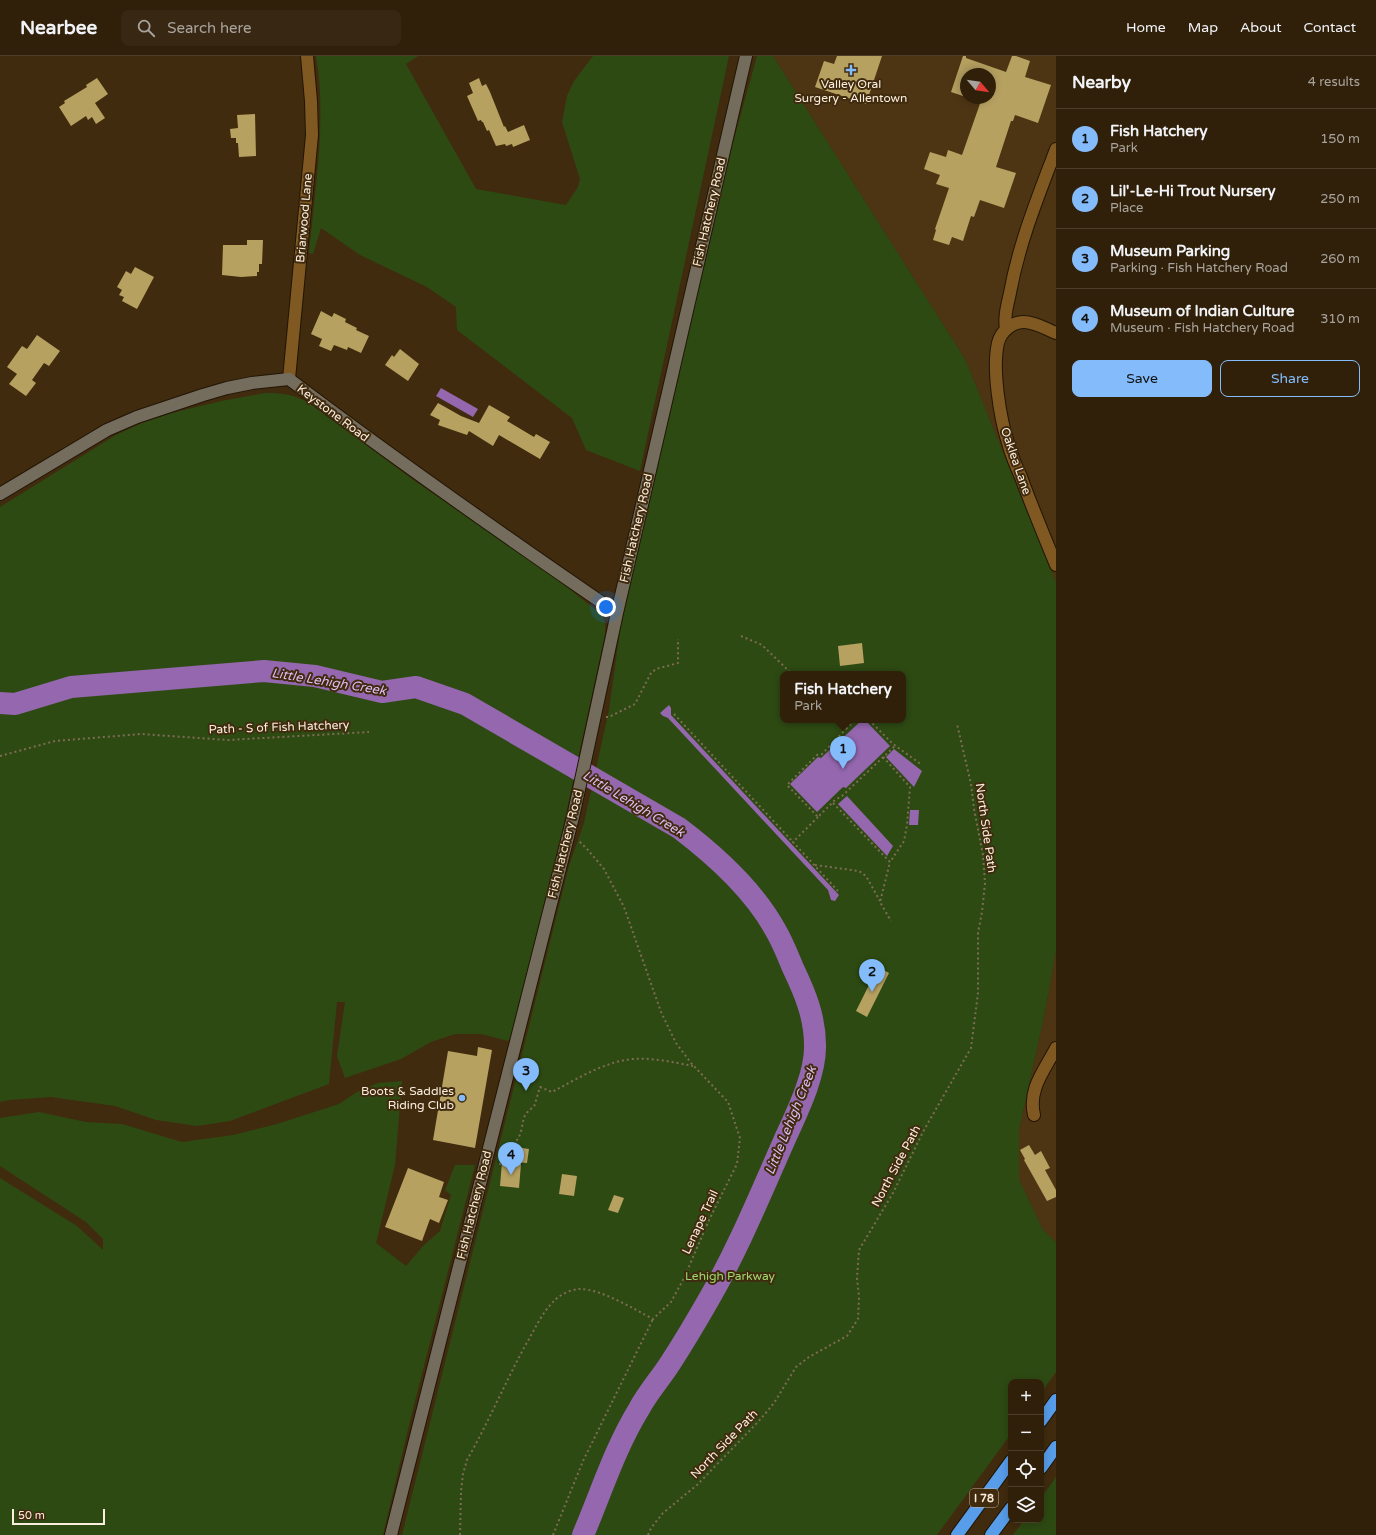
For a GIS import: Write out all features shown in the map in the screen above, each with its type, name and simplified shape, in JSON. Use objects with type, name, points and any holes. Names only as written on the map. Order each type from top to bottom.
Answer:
[{"type":"highway","points":[[1044,1416],[1056,1400]]},
{"type":"highway","points":[[1044,1464],[1056,1447]]},
{"type":"highway","name":"I 78","points":[[957,1535],[1008,1466]]},
{"type":"highway","name":"I 78","points":[[991,1535],[1008,1512]]},
{"type":"street","name":"Briarwood Lane","points":[[289,379],[312,135],[307,56]]},
{"type":"street","name":"Fish Hatchery Road","points":[[391,1535],[573,817],[617,613],[746,56]]},
{"type":"street","name":"Oaklea Lane","points":[[1056,149],[1021,243],[1005,320],[1006,330],[998,342],[997,358],[1001,415],[1008,443],[1056,565]]},
{"type":"street","points":[[1006,330],[1016,323],[1024,322],[1033,323],[1056,333]]},
{"type":"street","name":"Keystone Road","points":[[0,494],[107,430],[137,417],[203,394],[252,383],[289,379],[386,452],[617,613]]},
{"type":"street","points":[[1034,1115],[1032,1094],[1056,1048]]},
{"type":"path","points":[[741,636],[762,645],[789,671]]},
{"type":"path","points":[[595,717],[609,717],[635,704],[651,673],[656,669],[678,663],[678,639]]},
{"type":"path","points":[[674,714],[838,891]]},
{"type":"path","points":[[842,723],[847,728]]},
{"type":"path","points":[[818,817],[787,785],[817,755],[822,754],[853,723]]},
{"type":"path","points":[[872,723],[895,746],[922,765]]},
{"type":"path","name":"North Side Path","points":[[648,1535],[651,1528],[662,1513],[697,1485],[759,1421],[774,1403],[796,1367],[809,1357],[847,1336],[858,1319],[859,1297],[857,1278],[859,1250],[893,1193],[924,1130],[971,1048],[978,993],[978,933],[985,883],[983,855],[974,809],[971,784],[957,724]]},
{"type":"path","name":"Path - S of Fish Hatchery","points":[[0,756],[55,740],[141,734],[228,740],[369,732]]},
{"type":"path","points":[[793,842],[832,803],[842,796],[895,746]]},
{"type":"path","points":[[880,902],[890,862],[904,842],[910,787],[883,757]]},
{"type":"path","points":[[832,803],[890,862]]},
{"type":"path","name":"Lenape Trail","points":[[569,832],[588,850],[604,869],[624,907],[661,1012],[676,1043],[694,1067],[728,1102],[740,1138],[737,1164],[710,1218],[684,1278],[671,1302],[653,1319]]},
{"type":"path","points":[[814,865],[859,871],[866,876],[891,921]]},
{"type":"path","points":[[500,1165],[504,1154],[517,1140],[527,1111],[534,1107],[540,1087],[552,1092],[605,1065],[627,1060],[659,1060],[694,1067]]},
{"type":"path","points":[[460,1535],[461,1491],[463,1474],[467,1460],[515,1365],[541,1318],[553,1301],[567,1292],[579,1289],[592,1291],[625,1304],[653,1319],[583,1461],[553,1535]]},
{"type":"shaded area","points":[[773,56],[1056,56],[1056,582],[965,359]]},
{"type":"shaded area","points":[[441,388],[478,409],[473,417],[436,396]]},
{"type":"shaded area","points":[[669,705],[671,708],[671,715],[839,895],[835,901],[831,900],[828,890],[668,718],[660,713]]},
{"type":"shaded area","points":[[859,723],[868,723],[890,746],[846,788],[843,787],[817,812],[790,784],[818,757],[821,758]]},
{"type":"shaded area","points":[[894,749],[922,771],[914,787],[886,757]]},
{"type":"shaded area","points":[[847,796],[893,846],[887,856],[838,804]]},
{"type":"shaded area","points":[[910,810],[919,810],[918,825],[909,825]]},
{"type":"shaded area","points":[[1056,950],[1056,1242],[1043,1230],[1019,1179],[1019,1130],[1044,1017]]},
{"type":"green space","points":[[316,56],[418,56],[406,64],[476,189],[566,205],[578,187],[580,179],[562,122],[567,96],[574,81],[593,56],[729,56],[640,471],[586,450],[572,418],[457,330],[456,307],[427,287],[360,255],[321,228],[313,254],[309,253],[317,180],[320,129],[319,79]]},
{"type":"green space","name":"Lehigh Parkway","points":[[757,56],[773,56],[965,359],[1056,582],[1056,951],[1044,1017],[1019,1130],[1019,1179],[1043,1230],[1056,1242],[1056,1372],[1044,1389],[1044,1379],[1008,1379],[1008,1438],[937,1535],[402,1535],[569,866],[584,823],[609,710],[623,610],[660,456],[709,229]]},
{"type":"green space","points":[[265,393],[290,395],[313,405],[412,479],[549,573],[601,614],[605,622],[605,635],[550,887],[514,1031],[508,1041],[481,1034],[455,1034],[431,1042],[401,1059],[345,1078],[337,1056],[345,1002],[337,1002],[329,1084],[230,1121],[197,1126],[156,1120],[115,1106],[51,1097],[0,1102],[0,507],[116,435],[142,423],[172,413],[221,401]]},
{"type":"green space","points":[[402,1081],[395,1165],[376,1243],[406,1266],[423,1246],[440,1231],[451,1195],[445,1190],[455,1165],[475,1165],[410,1421],[383,1535],[0,1535],[0,1178],[77,1226],[103,1250],[103,1239],[86,1222],[0,1166],[0,1118],[39,1112],[86,1122],[122,1124],[182,1142],[233,1135],[277,1124],[339,1104],[357,1092],[378,1083]]},
{"type":"green space","points":[[1056,1477],[1056,1535],[1013,1535],[1022,1523],[1044,1523],[1044,1494]]},
{"type":"building","points":[[837,56],[882,56],[866,104],[815,87],[824,61],[834,64]]},
{"type":"building","points":[[963,56],[995,68],[960,68],[960,95],[951,92]]},
{"type":"building","points":[[1012,56],[1030,61],[1025,77],[1051,85],[1038,123],[1015,115],[1013,121],[1011,121],[996,167],[1016,173],[1004,208],[980,200],[974,217],[971,216],[963,241],[952,237],[949,245],[933,240],[935,229],[949,188],[936,184],[940,175],[924,169],[930,152],[946,157],[948,150],[962,155],[980,104],[996,104],[996,68],[1006,72]]},
{"type":"building","points":[[97,78],[108,94],[95,103],[105,118],[96,124],[92,117],[88,120],[86,116],[71,126],[59,107],[65,103],[64,101],[87,87],[86,85]]},
{"type":"building","points":[[479,78],[482,86],[486,84],[504,127],[505,126],[508,132],[524,125],[530,140],[513,147],[512,144],[506,146],[505,144],[496,146],[489,130],[487,131],[481,120],[478,121],[467,96],[473,93],[469,83]]},
{"type":"building","points":[[255,114],[256,156],[239,157],[238,143],[236,143],[236,138],[231,138],[230,129],[238,128],[237,115]]},
{"type":"building","points":[[247,240],[263,240],[262,264],[259,264],[259,272],[257,272],[257,276],[241,277],[222,275],[223,245],[247,245]]},
{"type":"building","points":[[135,267],[154,277],[137,309],[122,301],[124,297],[119,295],[122,290],[117,287],[126,271],[131,274]]},
{"type":"building","points":[[321,311],[332,317],[334,313],[346,319],[345,322],[357,328],[356,330],[369,336],[361,353],[348,347],[347,350],[334,345],[331,351],[319,346],[322,339],[311,334]]},
{"type":"building","points":[[37,335],[60,351],[49,366],[44,363],[32,380],[36,383],[26,396],[9,384],[17,374],[7,367],[22,346],[27,349]]},
{"type":"building","points":[[400,349],[419,364],[408,381],[385,365],[392,355],[394,357]]},
{"type":"building","points":[[438,403],[461,416],[479,423],[489,405],[510,417],[507,421],[534,437],[536,434],[550,442],[540,459],[499,435],[493,446],[469,431],[467,435],[438,425],[440,420],[430,415]]},
{"type":"building","points":[[862,643],[864,663],[840,666],[838,646]]},
{"type":"building","points":[[878,967],[889,973],[867,1017],[856,1011]]},
{"type":"building","name":"Boots & Saddles Riding Club","points":[[478,1047],[492,1050],[475,1148],[433,1140],[448,1051],[477,1056]]},
{"type":"building","points":[[1029,1145],[1035,1155],[1041,1151],[1050,1168],[1045,1170],[1056,1190],[1056,1197],[1047,1201],[1020,1150]]},
{"type":"building","points":[[515,1147],[529,1149],[527,1163],[513,1162]]},
{"type":"building","points":[[502,1162],[521,1164],[519,1188],[500,1186]]},
{"type":"building","points":[[408,1168],[444,1182],[439,1197],[448,1200],[439,1223],[430,1219],[422,1241],[385,1227]]},
{"type":"building","points":[[562,1174],[577,1176],[574,1196],[559,1194]]},
{"type":"building","points":[[614,1195],[624,1198],[618,1213],[608,1210]]},
{"type":"waterway","name":"Little Lehigh Creek","points":[[0,703],[15,704],[71,687],[264,671],[315,676],[382,692],[416,687],[465,704],[679,828],[720,862],[745,888],[767,916],[779,936],[805,996],[811,1015],[815,1035],[815,1045],[809,1081],[794,1119],[730,1261],[686,1339],[646,1397],[630,1424],[615,1455],[583,1535]]},
{"type":"place","name":"Valley Oral Surgery - Allentown","points":[[851,70]]},
{"type":"place","name":"Fish Hatchery","points":[[843,769]]},
{"type":"place","name":"Lil'-Le-Hi Trout Nursery","points":[[872,992]]},
{"type":"place","name":"Museum Parking","points":[[526,1091]]},
{"type":"place","name":"Boots & Saddles Riding Club","points":[[462,1098]]},
{"type":"place","name":"Museum of Indian Culture","points":[[511,1175]]}]
